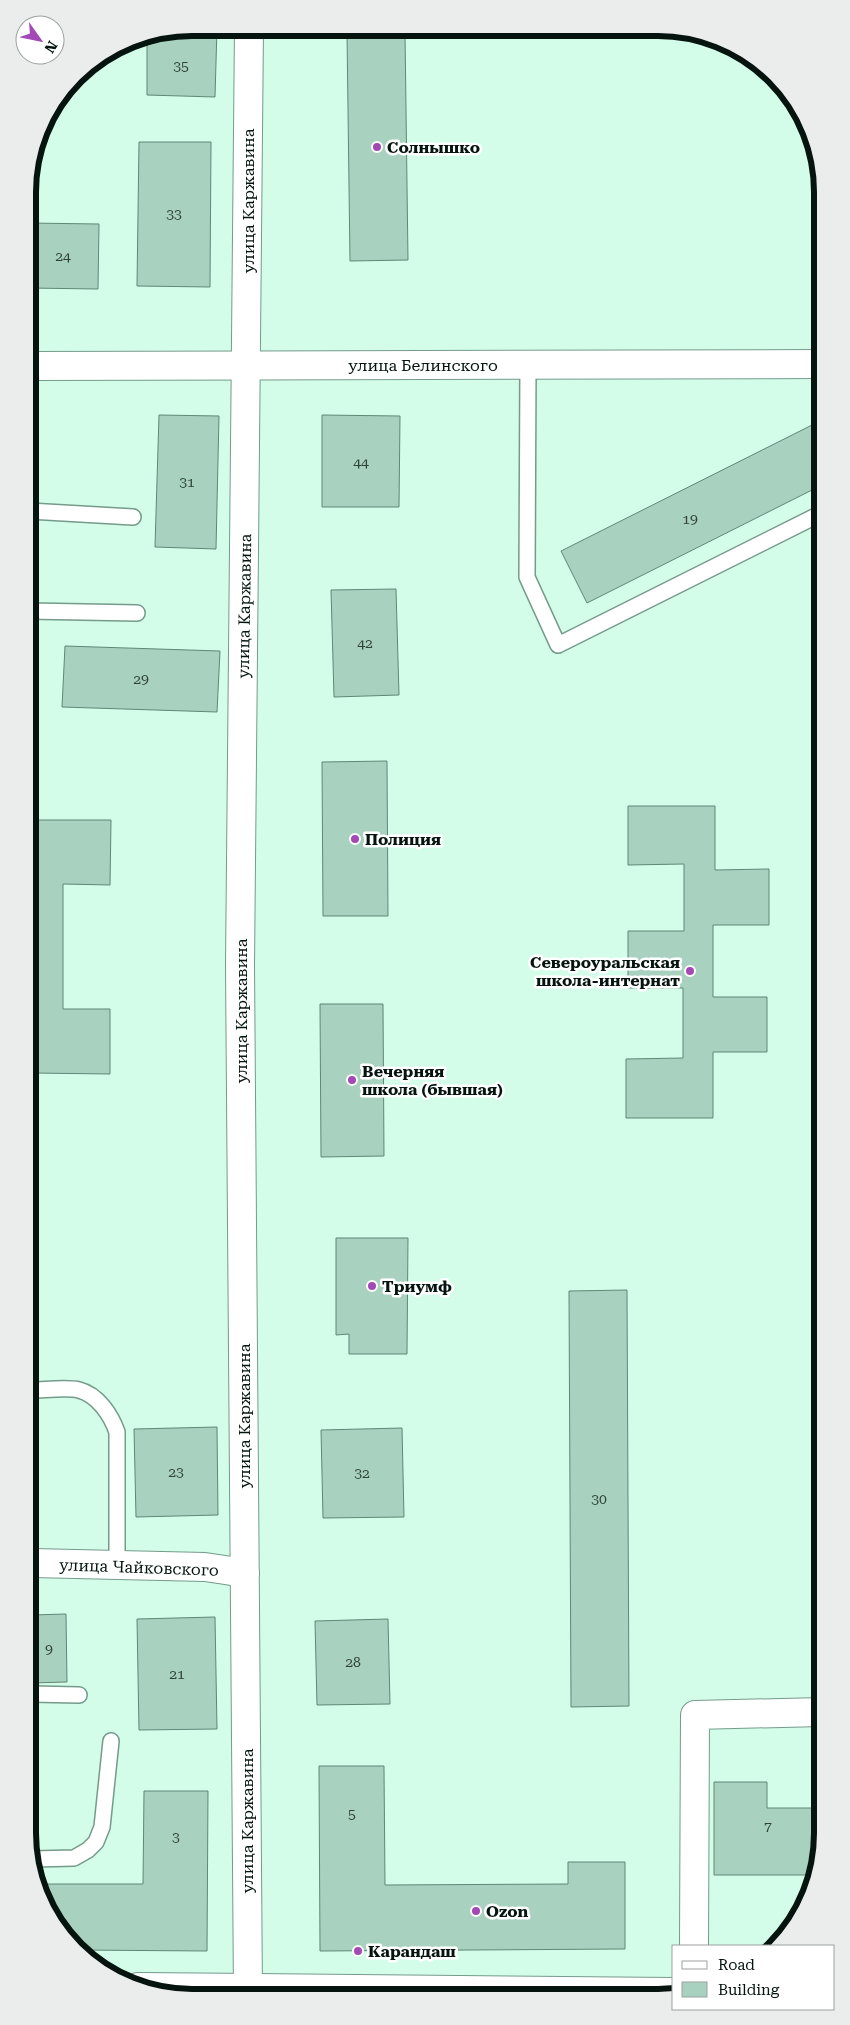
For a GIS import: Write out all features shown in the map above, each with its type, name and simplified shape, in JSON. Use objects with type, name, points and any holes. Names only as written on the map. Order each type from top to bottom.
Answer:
[{"type":"street","name":"улица Каржавина","points":[[248,1989],[240,966],[249,37]]},
{"type":"street","name":"улица Белинского","points":[[37,366],[814,364]]},
{"type":"street","name":"улица Чайковского","points":[[36,1563],[205,1567],[245,1573]]},
{"type":"street","points":[[694,1945],[695,1715],[813,1712]]},
{"type":"street","points":[[172,1987],[240,1987],[243,1989]]},
{"type":"lane","points":[[528,365],[527,577],[558,645],[814,517]]},
{"type":"lane","points":[[37,511],[133,517]]},
{"type":"lane","points":[[37,611],[137,613]]},
{"type":"lane","points":[[36,1390],[79,1390],[102,1405],[112,1418],[117,1432],[117,1565]]},
{"type":"lane","points":[[36,1694],[79,1695]]},
{"type":"lane","points":[[39,1859],[74,1858],[88,1850],[96,1842],[102,1828],[110,1740]]},
{"type":"building","points":[[182,37],[217,37],[215,97],[147,95],[147,44],[161,39]]},
{"type":"building","name":"Солнышко","points":[[347,37],[405,37],[408,260],[350,261]]},
{"type":"building","points":[[139,142],[211,142],[210,287],[137,286]]},
{"type":"building","points":[[37,223],[99,224],[98,289],[37,288]]},
{"type":"building","points":[[159,415],[219,416],[216,549],[155,547]]},
{"type":"building","points":[[322,415],[400,416],[399,507],[322,507]]},
{"type":"building","points":[[814,424],[814,489],[587,603],[561,551]]},
{"type":"building","points":[[396,589],[399,695],[334,697],[331,590]]},
{"type":"building","points":[[65,646],[220,651],[217,712],[62,707]]},
{"type":"building","name":"Полиция","points":[[387,761],[388,916],[323,916],[322,762]]},
{"type":"building","points":[[628,806],[715,806],[715,870],[769,869],[769,925],[713,925],[713,997],[767,997],[767,1052],[713,1052],[713,1118],[626,1118],[626,1059],[683,1058],[683,988],[628,988],[628,931],[684,931],[684,864],[628,865]]},
{"type":"building","points":[[37,820],[111,820],[110,885],[63,884],[63,1009],[110,1009],[110,1074],[36,1073]]},
{"type":"building","name":"Вечерняя школа (бывшая)","points":[[320,1004],[383,1004],[384,1156],[321,1157]]},
{"type":"building","name":"Триумф","points":[[336,1238],[408,1238],[407,1354],[349,1354],[349,1334],[336,1335]]},
{"type":"building","points":[[627,1290],[629,1706],[571,1707],[569,1291]]},
{"type":"building","points":[[217,1427],[218,1515],[136,1517],[134,1429]]},
{"type":"building","points":[[402,1428],[404,1517],[323,1518],[321,1430]]},
{"type":"building","points":[[66,1614],[67,1682],[36,1683],[36,1615]]},
{"type":"building","points":[[215,1617],[217,1729],[139,1730],[137,1619]]},
{"type":"building","points":[[388,1619],[390,1704],[317,1705],[315,1621]]},
{"type":"building","points":[[319,1766],[384,1766],[385,1885],[568,1884],[568,1862],[625,1862],[625,1949],[320,1951]]},
{"type":"building","points":[[714,1782],[767,1782],[767,1808],[813,1808],[813,1843],[811,1864],[808,1875],[714,1875]]},
{"type":"building","points":[[144,1791],[208,1791],[207,1951],[90,1950],[68,1928],[57,1911],[45,1884],[143,1884]]},
{"type":"place","name":"Солнышко","points":[[377,147]]},
{"type":"place","name":"Полиция","points":[[355,839]]},
{"type":"place","name":"Североуральская школа-интернат","points":[[690,971]]},
{"type":"place","name":"Вечерняя школа (бывшая)","points":[[352,1080]]},
{"type":"place","name":"Триумф","points":[[372,1286]]},
{"type":"place","name":"Ozon","points":[[476,1911]]},
{"type":"place","name":"Карандаш","points":[[358,1951]]}]
